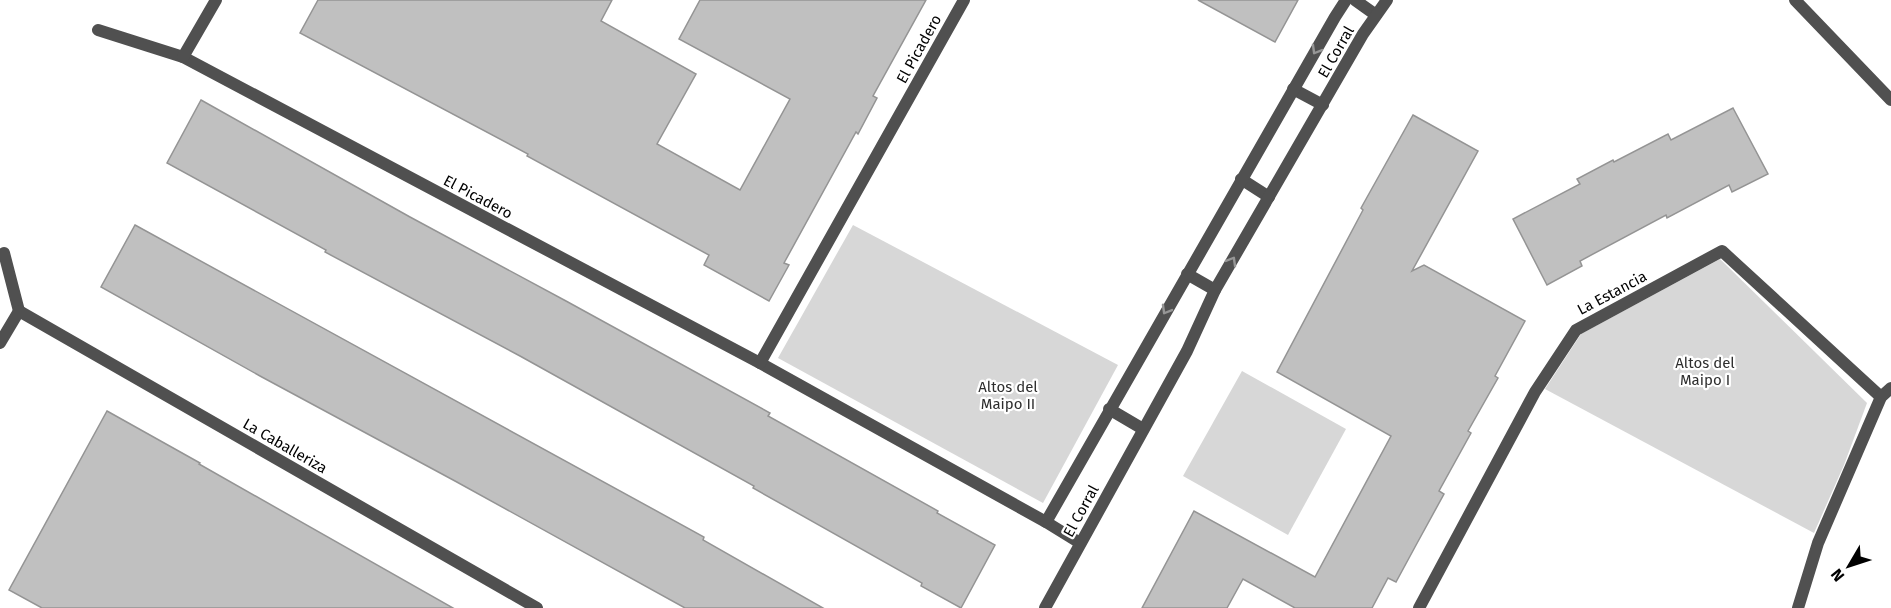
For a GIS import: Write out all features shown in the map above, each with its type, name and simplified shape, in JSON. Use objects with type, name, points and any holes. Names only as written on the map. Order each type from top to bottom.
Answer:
[{"type":"street","points":[[183,57],[216,0]]},
{"type":"street","name":"El Picadero","points":[[759,363],[964,0]]},
{"type":"street","name":"El Corral","points":[[1046,522],[1153,331],[1346,0]]},
{"type":"street","points":[[1355,0],[1376,15]]},
{"type":"street","name":"El Corral","points":[[1045,608],[1187,351],[1215,290],[1376,15],[1387,0]]},
{"type":"street","points":[[1795,0],[1891,100]]},
{"type":"street","name":"El Picadero","points":[[98,30],[183,57],[759,363],[1080,543]]},
{"type":"street","points":[[1293,89],[1323,105]]},
{"type":"street","points":[[1241,179],[1269,197]]},
{"type":"street","name":"La Estancia","points":[[1419,608],[1535,392],[1576,330],[1722,250],[1881,397]]},
{"type":"street","points":[[0,343],[19,310],[4,254]]},
{"type":"street","points":[[1187,273],[1215,290]]},
{"type":"street","name":"La Caballeriza","points":[[19,310],[537,608]]},
{"type":"street","points":[[1798,608],[1818,543],[1881,397],[1891,388]]},
{"type":"street","points":[[1109,409],[1143,429]]},
{"type":"green space","name":"Altos del Maipo II","points":[[853,225],[1118,365],[1043,503],[778,358]]},
{"type":"green space","name":"Altos del Maipo I","points":[[1720,259],[1867,403],[1844,465],[1814,533],[1545,389],[1581,334]]},
{"type":"green space","points":[[1242,371],[1346,429],[1288,535],[1183,476]]},
{"type":"building","points":[[318,0],[612,0],[601,21],[696,74],[657,144],[740,190],[790,99],[679,39],[700,0],[926,0],[873,96],[877,98],[858,134],[856,132],[784,263],[789,265],[769,301],[704,265],[709,255],[527,156],[528,154],[300,33]]},
{"type":"building","points":[[1198,0],[1298,0],[1275,42]]},
{"type":"building","points":[[201,100],[770,413],[768,416],[995,545],[961,608],[921,586],[922,583],[753,488],[754,486],[520,356],[325,252],[326,250],[167,163]]},
{"type":"building","points":[[1733,108],[1768,174],[1732,192],[1729,185],[1667,218],[1666,215],[1580,261],[1582,266],[1547,285],[1513,219],[1580,184],[1577,179],[1613,160],[1614,162],[1668,134],[1671,140]]},
{"type":"building","points":[[1413,115],[1478,151],[1412,271],[1424,265],[1525,321],[1495,376],[1498,378],[1468,431],[1471,433],[1439,491],[1444,494],[1396,582],[1388,578],[1372,608],[1295,608],[1243,579],[1227,608],[1142,608],[1194,511],[1315,577],[1391,436],[1277,372],[1363,210],[1361,208]]},
{"type":"building","points":[[135,225],[704,537],[703,540],[823,608],[685,608],[260,376],[101,287]]},
{"type":"building","points":[[107,411],[453,608],[42,608],[9,590]]}]
